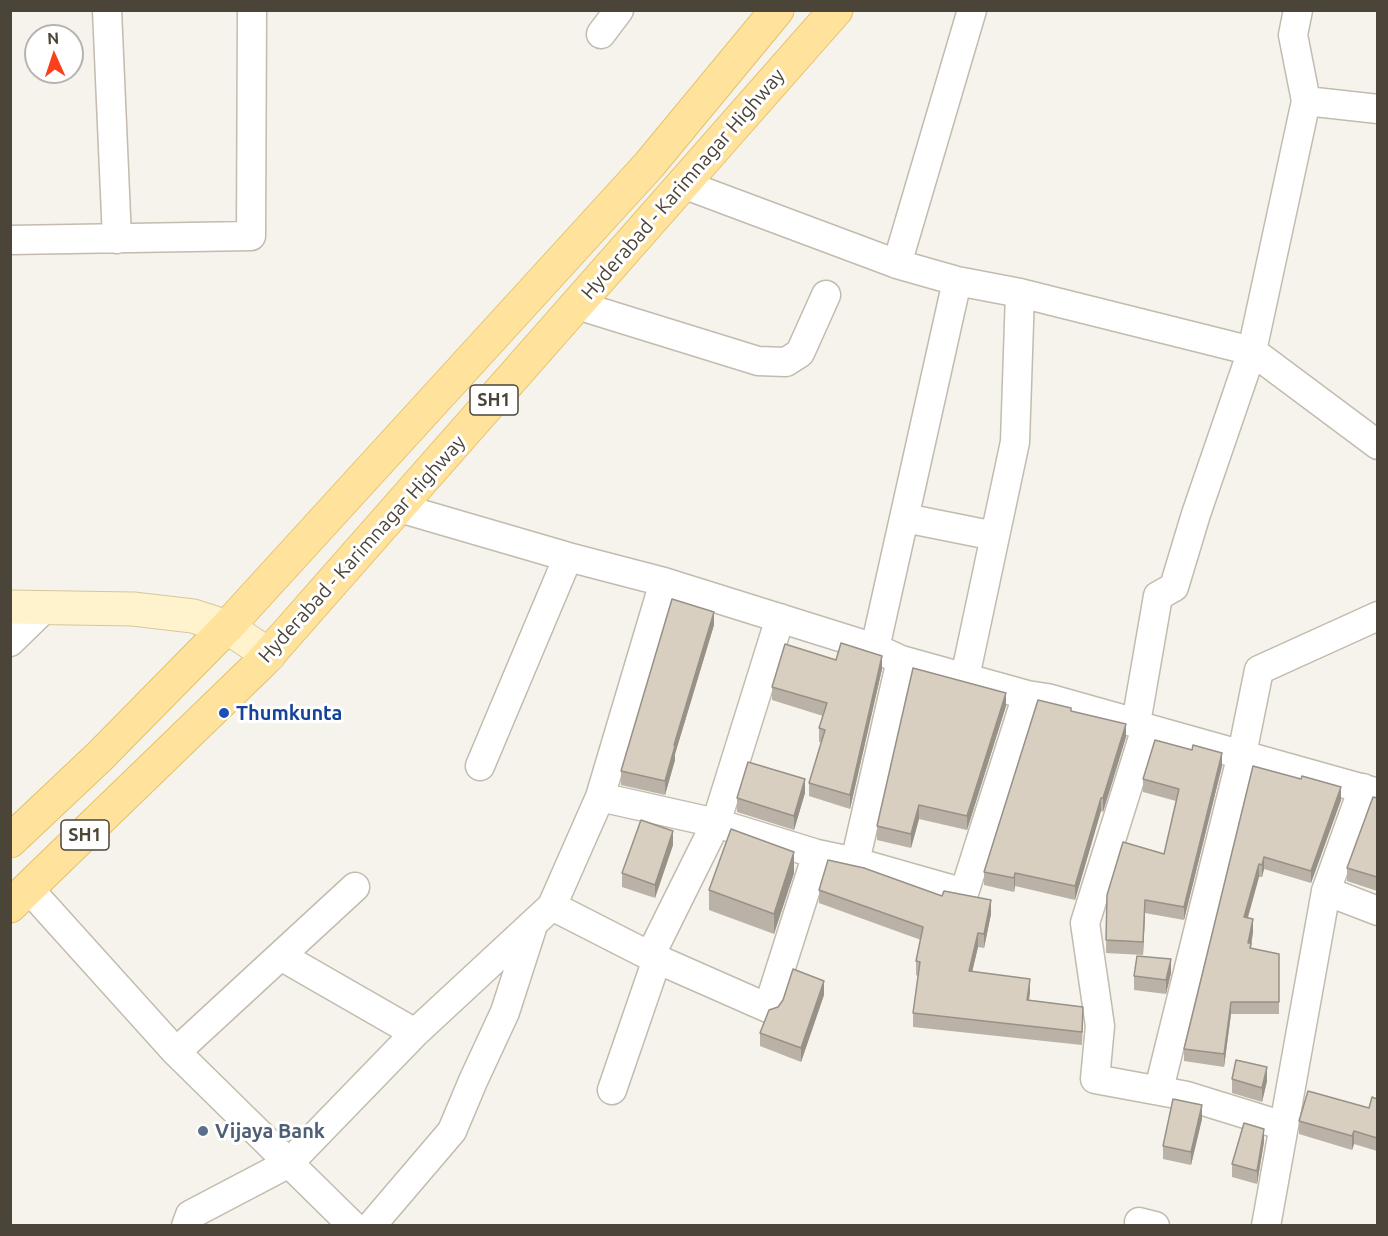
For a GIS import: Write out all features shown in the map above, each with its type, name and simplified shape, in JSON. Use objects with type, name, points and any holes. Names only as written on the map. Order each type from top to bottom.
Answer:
[{"type":"main road","name":"Hyderabad - Karimnagar Highway","points":[[10,841],[99,758],[227,627],[649,165],[777,10]]},
{"type":"main road","name":"Hyderabad - Karimnagar Highway","points":[[20,898],[269,655],[836,10]]},
{"type":"main road","points":[[10,607],[134,609],[193,616],[227,627],[269,655]]},
{"type":"street","points":[[107,10],[117,239]]},
{"type":"street","points":[[10,240],[251,236],[252,10]]},
{"type":"street","points":[[601,34],[619,10]]},
{"type":"street","points":[[897,264],[972,10]]},
{"type":"street","points":[[1284,1126],[1159,1089],[1095,1079],[1100,1026],[1086,923],[1141,726],[1158,596],[1174,587],[1196,514],[1252,351],[1306,101],[1293,36],[1298,10]]},
{"type":"street","points":[[1306,101],[1377,109]]},
{"type":"street","points":[[683,184],[897,264],[957,281],[1020,293],[1252,351],[1377,445]]},
{"type":"street","points":[[875,648],[957,281]]},
{"type":"street","points":[[965,677],[1015,442],[1020,293]]},
{"type":"street","points":[[577,305],[758,361],[786,362],[800,353],[826,295]]},
{"type":"street","points":[[400,508],[568,557],[664,582],[875,648],[901,660],[1027,695],[1047,698],[1370,790],[1326,891],[1266,1226]]},
{"type":"street","points":[[905,518],[995,536]]},
{"type":"street","points":[[480,766],[568,557]]},
{"type":"street","points":[[371,1226],[452,1131],[472,1081],[505,1012],[543,915],[600,797],[664,582]]},
{"type":"street","points":[[10,642],[46,607]]},
{"type":"street","points":[[1159,1089],[1242,754],[1259,670],[1377,616]]},
{"type":"street","points":[[612,1090],[653,958],[716,823],[780,618]]},
{"type":"street","points":[[855,862],[901,660]]},
{"type":"street","points":[[600,797],[716,823],[817,854],[855,862],[964,893],[1027,695]]},
{"type":"street","points":[[543,915],[653,958],[768,1008],[817,854]]},
{"type":"street","points":[[176,1052],[354,887]]},
{"type":"street","points":[[1326,891],[1377,911]]},
{"type":"street","points":[[20,898],[354,1226]]},
{"type":"street","points":[[186,1226],[190,1215],[290,1163],[415,1033],[543,915]]},
{"type":"street","points":[[281,956],[415,1033]]},
{"type":"building","points":[[672,599],[714,612],[665,781],[621,771]]},
{"type":"building","points":[[841,643],[882,656],[850,795],[809,783],[825,730],[819,728],[827,703],[772,687],[785,644],[836,660]]},
{"type":"building","points":[[913,668],[1006,693],[967,816],[919,805],[911,834],[877,826]]},
{"type":"building","points":[[1038,700],[1071,708],[1071,711],[1126,724],[1075,886],[1015,873],[1014,878],[984,872]]},
{"type":"building","points":[[1155,740],[1192,750],[1193,745],[1222,753],[1184,907],[1145,900],[1143,942],[1106,940],[1107,895],[1123,842],[1164,854],[1179,789],[1143,779]]},
{"type":"building","points":[[748,762],[805,779],[794,816],[737,798]]},
{"type":"building","points":[[1253,766],[1341,787],[1311,871],[1264,857],[1262,865],[1259,864],[1244,917],[1253,919],[1248,943],[1251,943],[1250,948],[1279,954],[1279,1002],[1231,1002],[1224,1054],[1184,1049]]},
{"type":"building","points":[[1373,797],[1377,798],[1377,877],[1347,868]]},
{"type":"building","points":[[641,820],[673,831],[655,885],[622,873]]},
{"type":"building","points":[[731,829],[794,852],[774,914],[709,890]]},
{"type":"building","points":[[828,860],[864,868],[942,896],[944,891],[991,900],[984,934],[978,933],[969,971],[1030,979],[1027,1000],[1083,1007],[1082,1032],[913,1013],[920,962],[916,961],[923,927],[819,890]]},
{"type":"building","points":[[1137,956],[1171,959],[1166,980],[1134,976]]},
{"type":"building","points":[[793,969],[824,981],[801,1048],[760,1033],[769,1010],[778,1007],[783,1000]]},
{"type":"building","points":[[1236,1060],[1267,1067],[1262,1088],[1232,1079]]},
{"type":"building","points":[[1308,1091],[1369,1108],[1372,1097],[1377,1099],[1377,1138],[1354,1131],[1352,1136],[1299,1121]]},
{"type":"building","points":[[1173,1099],[1202,1105],[1191,1152],[1163,1146]]},
{"type":"building","points":[[1244,1123],[1264,1129],[1257,1171],[1232,1164]]},
{"type":"place","name":"Thumkunta","points":[[224,713]]},
{"type":"place","name":"Vijaya Bank","points":[[203,1131]]}]
